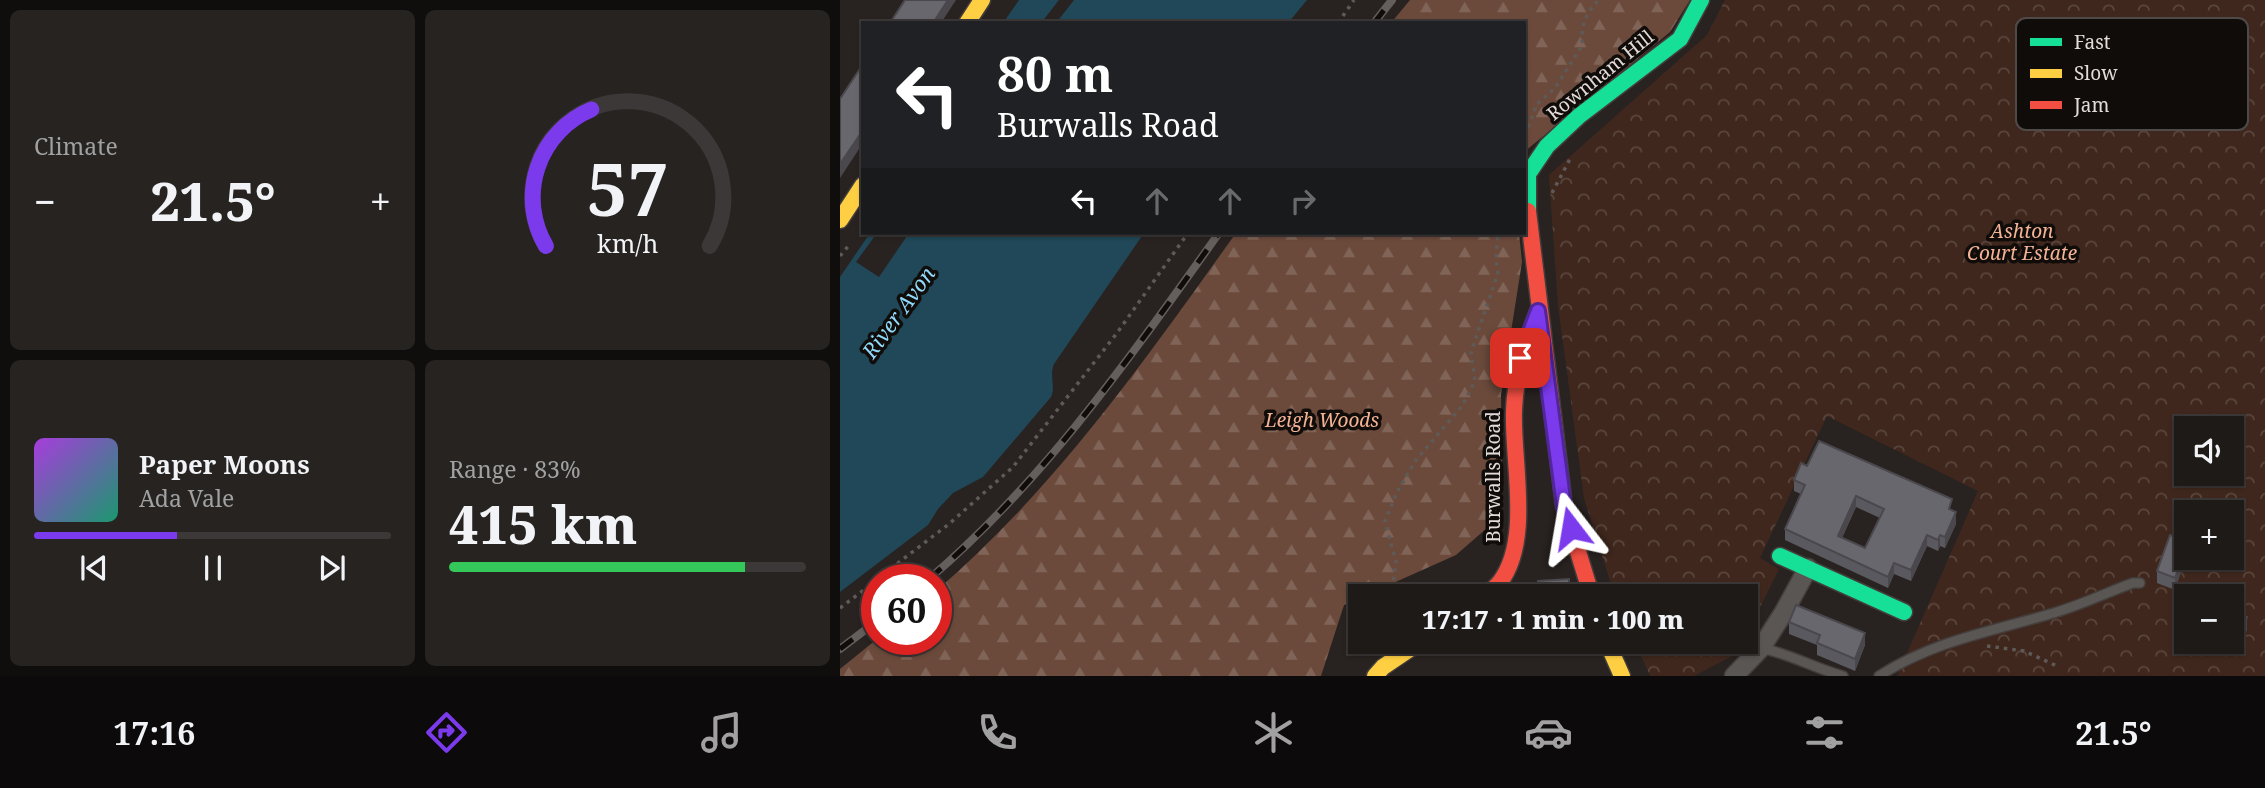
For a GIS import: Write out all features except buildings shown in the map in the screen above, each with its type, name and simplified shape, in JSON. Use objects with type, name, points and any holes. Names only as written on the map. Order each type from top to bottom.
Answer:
[{"type":"main road","points":[[968,21],[982,0]]},
{"type":"main road","name":"Rownham Hill","points":[[1588,584],[1564,506],[1528,222],[1528,174],[1547,145],[1680,38],[1700,0]]},
{"type":"main road","points":[[840,220],[861,188]]},
{"type":"main road","name":"Burwalls Road","points":[[1496,584],[1506,573],[1517,540],[1513,410],[1520,358],[1538,311]]},
{"type":"main road","points":[[1780,556],[1904,612]]},
{"type":"main road","points":[[1376,676],[1383,667],[1402,654]]},
{"type":"main road","points":[[1612,654],[1622,676]]},
{"type":"street","points":[[1734,676],[1761,648],[1808,568]]},
{"type":"lane","points":[[1879,676],[1925,650],[2060,611],[2133,583],[2140,583]]},
{"type":"lane","points":[[1761,648],[1786,653],[1822,670],[1843,676]]},
{"type":"path","points":[[1339,21],[1354,0]]},
{"type":"path","points":[[1526,130],[1536,104],[1555,88],[1583,44],[1580,33],[1591,7],[1599,0]]},
{"type":"path","points":[[1552,194],[1573,153]]},
{"type":"path","points":[[897,564],[949,524],[1013,467],[1109,344],[1187,235]]},
{"type":"path","points":[[1393,584],[1396,562],[1385,520],[1397,492],[1416,460],[1462,406],[1475,380],[1471,352],[1498,272],[1498,235]]},
{"type":"path","points":[[840,608],[861,592]]},
{"type":"path","points":[[1966,637],[1993,648],[2024,651],[2059,667]]},
{"type":"green space","points":[[1410,0],[1690,0],[1670,32],[1526,150],[1526,21],[1393,21]]},
{"type":"green space","name":"Ashton Court Estate","points":[[1725,0],[2265,0],[2265,676],[1897,676],[1978,491],[1827,416],[1760,558],[1779,569],[1758,612],[1758,584],[1611,584],[1584,498],[1558,306],[1549,175],[1707,35]]},
{"type":"green space","name":"Leigh Woods","points":[[1235,235],[1519,235],[1522,262],[1501,395],[1502,504],[1495,521],[1456,555],[1391,584],[1348,584],[1348,603],[1344,605],[1321,676],[840,676],[840,669],[861,652],[861,655],[952,655],[952,576],[980,551],[1060,466],[1133,375]]},
{"type":"green space","points":[[1640,654],[1736,654],[1694,676],[1650,676]]},
{"type":"water","points":[[1019,0],[1307,0],[1290,21],[1004,21]]},
{"type":"water","name":"River Avon","points":[[869,235],[1143,235],[1054,364],[1051,397],[983,477],[953,493],[928,525],[877,564],[861,564],[861,576],[840,592],[840,277]]},
{"type":"pier","points":[[1059,0],[1074,0],[1058,21],[1043,21]]},
{"type":"pier","points":[[876,235],[908,235],[879,277],[856,262]]},
{"type":"railway","points":[[1376,21],[1392,0]]},
{"type":"railway","points":[[946,564],[971,541],[1049,458],[1119,370],[1218,235]]},
{"type":"railway","points":[[840,649],[861,633]]},
{"type":"traffic: fast","points":[[1528,211],[1528,174],[1547,146],[1579,116],[1680,39],[1701,0]]},
{"type":"traffic: fast","points":[[1780,556],[1904,612]]},
{"type":"traffic: slow","points":[[968,21],[982,0]]},
{"type":"traffic: slow","points":[[840,220],[861,188]]},
{"type":"traffic: slow","points":[[1375,676],[1402,654]]},
{"type":"traffic: slow","points":[[1612,654],[1622,676]]},
{"type":"traffic: jam","points":[[1528,211],[1564,506],[1588,584]]},
{"type":"traffic: jam","points":[[1498,584],[1510,565],[1518,522],[1514,431],[1516,385],[1538,311]]},
{"type":"route","points":[[1520,358],[1538,311],[1564,506],[1571,528]]}]
